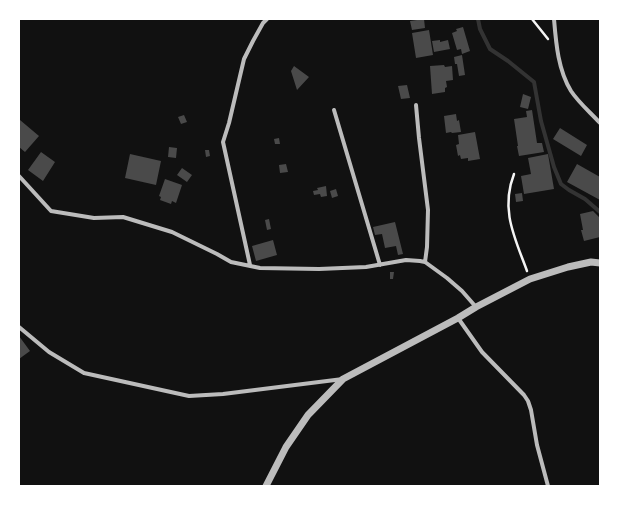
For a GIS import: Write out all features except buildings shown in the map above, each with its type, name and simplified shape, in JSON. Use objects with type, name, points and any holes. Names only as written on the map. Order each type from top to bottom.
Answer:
[{"type":"street","points":[[250,265],[223,142],[244,59],[263,23],[267,19]]},
{"type":"street","points":[[554,19],[556,45],[565,78],[579,101],[600,123]]},
{"type":"street","points":[[416,105],[428,210],[425,262]]},
{"type":"street","points":[[334,110],[380,265]]},
{"type":"street","points":[[19,176],[51,211],[94,218],[123,217],[172,232],[231,262],[260,268],[320,269],[366,267],[411,260],[425,262],[462,291],[476,307]]},
{"type":"street","points":[[266,486],[286,447],[308,415],[343,379],[530,279],[568,266],[591,262],[600,263]]},
{"type":"street","points":[[458,318],[482,352],[528,401],[537,445],[548,486]]},
{"type":"street","points":[[19,327],[49,352],[84,373],[189,396],[223,394],[343,379]]},
{"type":"path","points":[[532,19],[547,38],[556,45]]},
{"type":"path","points":[[514,174],[510,184],[508,203],[509,213],[511,226],[530,279]]},
{"type":"waterway","points":[[478,19],[480,29],[490,49],[508,61],[534,82],[541,121],[554,167],[561,184],[585,199],[600,212]]}]
